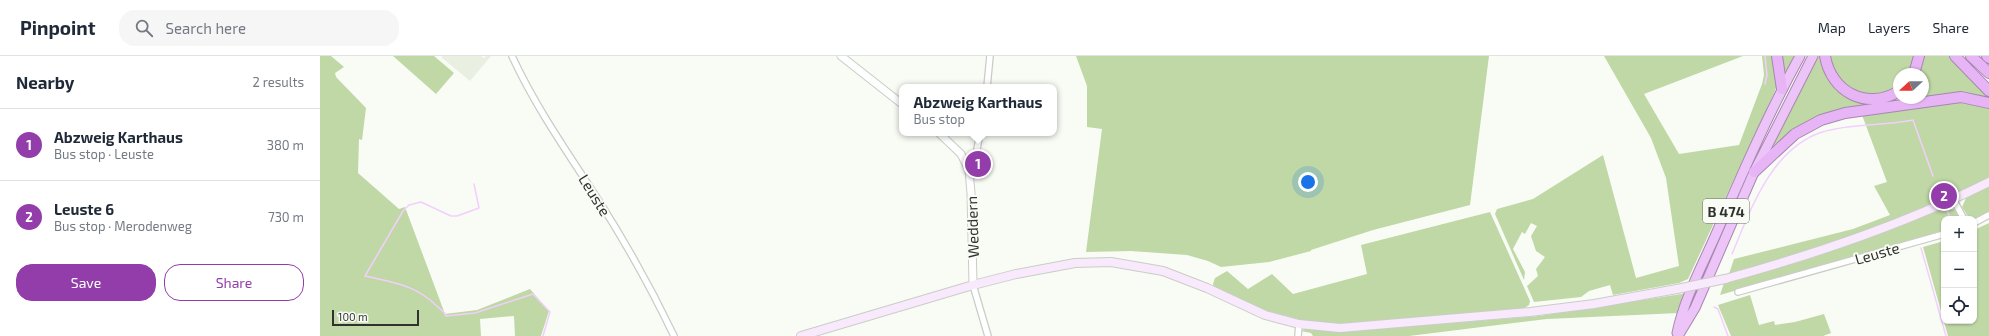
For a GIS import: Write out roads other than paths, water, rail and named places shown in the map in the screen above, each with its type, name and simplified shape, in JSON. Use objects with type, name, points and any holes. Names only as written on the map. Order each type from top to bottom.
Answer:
[{"type":"highway","points":[[1777,56],[1782,89]]},
{"type":"highway","name":"B 474","points":[[1677,336],[1685,306],[1741,176],[1782,89],[1800,56]]},
{"type":"highway","name":"B 474","points":[[1677,336],[1695,308],[1754,172],[1813,56]]},
{"type":"highway","points":[[1825,56],[1828,71],[1836,83],[1844,90],[1858,97],[1872,99],[1885,98],[1893,94]]},
{"type":"highway","points":[[1916,68],[1919,56]]},
{"type":"highway","points":[[1955,56],[1989,91]]},
{"type":"highway","points":[[1971,56],[1989,73]]},
{"type":"highway","points":[[1754,172],[1795,134],[1821,120],[1845,113],[1961,97],[1989,103]]},
{"type":"main road","points":[[801,336],[973,285],[1056,266],[1110,262],[1163,271],[1207,288],[1265,315],[1299,324],[1340,328],[1418,323],[1564,308],[1677,289],[1725,279],[1798,258],[1862,236],[1953,199],[1989,182]]},
{"type":"street","name":"Leuste","points":[[512,56],[535,103],[600,203],[652,289],[674,336]]},
{"type":"street","points":[[841,56],[899,102]]},
{"type":"street","points":[[987,84],[990,56]]},
{"type":"street","name":"Weddern","points":[[942,136],[960,154],[969,170],[973,285]]},
{"type":"street","points":[[969,170],[974,160],[979,136]]},
{"type":"street","points":[[1953,199],[1962,216]]},
{"type":"street","points":[[1977,221],[1989,215]]},
{"type":"street","name":"Leuste","points":[[1738,292],[1941,235]]},
{"type":"street","points":[[973,285],[988,336]]},
{"type":"street","points":[[1298,336],[1299,324]]},
{"type":"waterway","points":[[1765,56],[1767,75],[1765,84]]},
{"type":"waterway","points":[[1732,254],[1755,200],[1776,166],[1789,152],[1804,140],[1822,132],[1844,127],[1913,120],[1933,176]]},
{"type":"waterway","points":[[474,184],[479,208],[457,216],[451,216],[421,202],[409,205],[403,211],[365,276],[413,289],[430,300],[444,312],[446,316],[475,313],[533,294],[550,312],[543,336]]},
{"type":"waterway","points":[[1937,187],[1941,196]]},
{"type":"waterway","points":[[1947,209],[1949,216]]},
{"type":"waterway","points":[[1921,248],[1946,336]]},
{"type":"waterway","points":[[1714,307],[1718,309],[1728,336]]},
{"type":"place","name":"Abzweig Karthaus","points":[[978,164]]},
{"type":"place","name":"Leuste 6","points":[[1944,196]]}]
